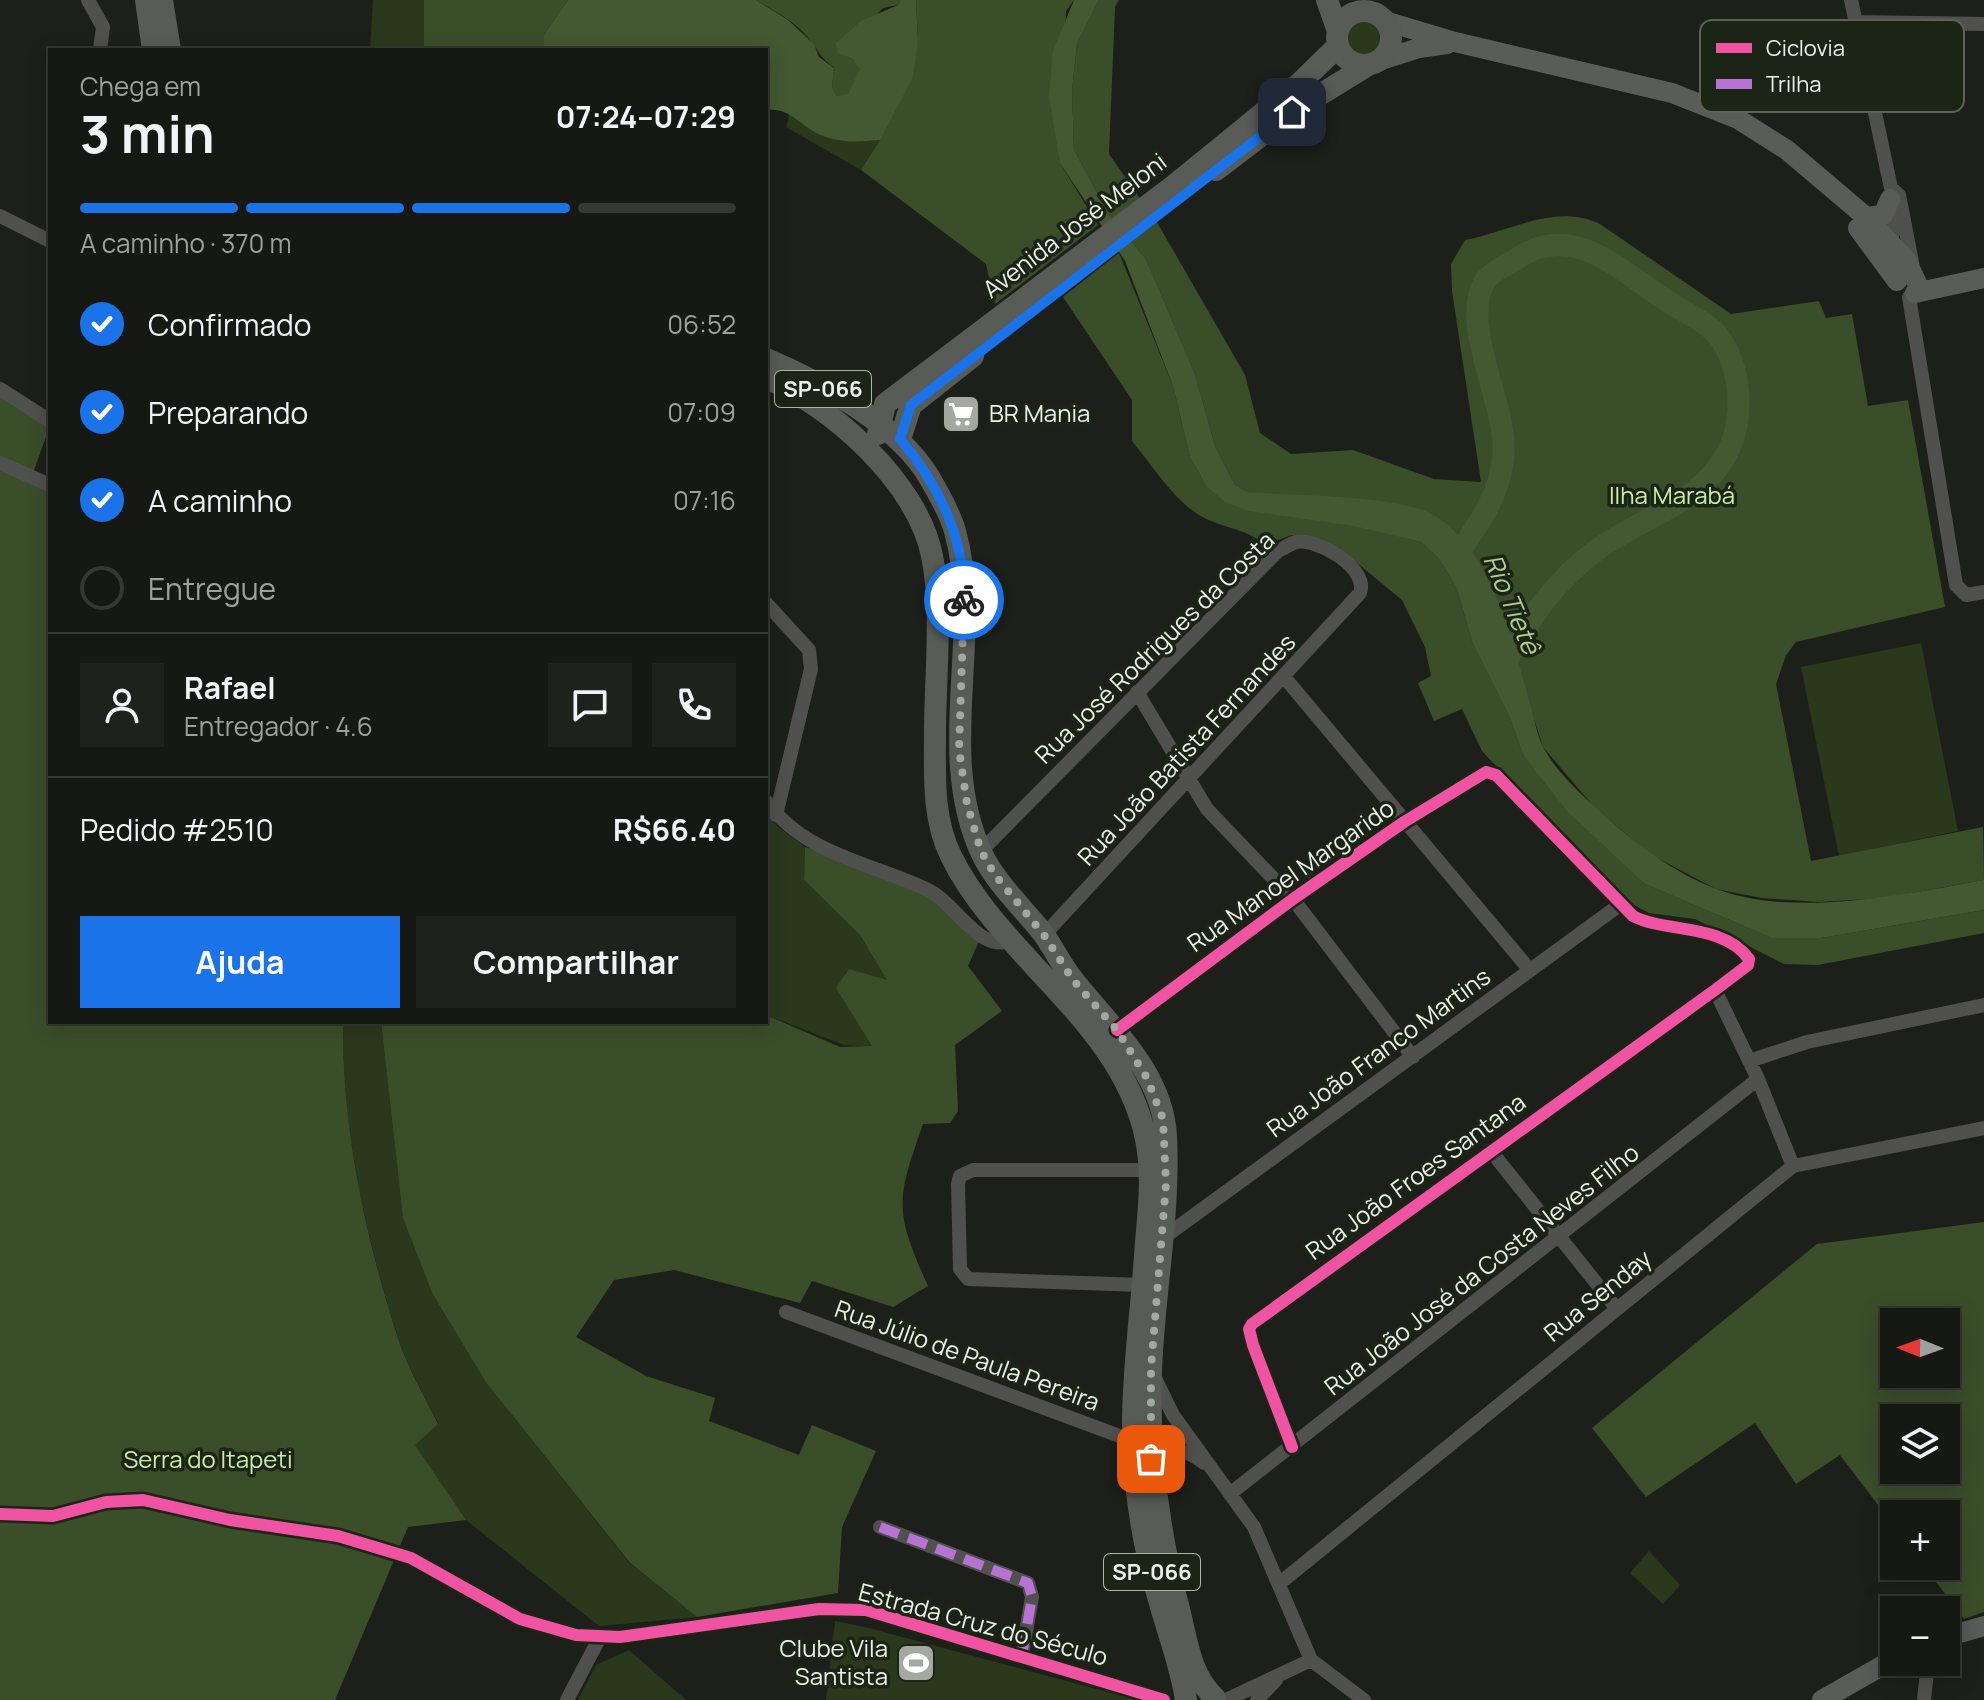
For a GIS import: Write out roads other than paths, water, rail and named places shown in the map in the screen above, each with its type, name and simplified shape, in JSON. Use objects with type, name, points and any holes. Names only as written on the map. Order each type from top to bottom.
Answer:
[{"type":"main road","points":[[146,0],[153,48]]},
{"type":"main road","points":[[162,0],[170,48]]},
{"type":"main road","points":[[1327,0],[1338,38],[1347,59],[1374,63],[1385,55],[1391,38],[1371,11],[1353,13],[1338,38]]},
{"type":"main road","name":"Avenida José Meloni","points":[[1174,193],[1300,83],[1338,38]]},
{"type":"main road","name":"Avenida José Meloni","points":[[879,423],[885,404],[1174,193],[1292,112],[1374,63]]},
{"type":"main road","name":"Avenida José Meloni","points":[[900,439],[911,405],[1087,259]]},
{"type":"main road","name":"SP-066","points":[[768,360],[879,423],[900,439],[937,492],[955,528],[960,556],[964,591],[959,749],[967,804],[981,851],[995,875],[1044,935],[1073,980],[1117,1030],[1147,1078],[1162,1114],[1166,1135],[1163,1238],[1151,1368],[1151,1459],[1161,1540],[1195,1672],[1217,1700]]},
{"type":"main road","name":"SP-066","points":[[768,379],[785,386],[847,430],[880,463],[914,510],[932,554],[936,579],[936,797],[942,833],[970,888],[1070,1006],[1123,1081],[1146,1137],[1150,1170],[1136,1353],[1133,1441],[1146,1546],[1186,1700]]},
{"type":"main road","points":[[879,423],[880,463]]},
{"type":"street","points":[[88,0],[103,27],[100,48]]},
{"type":"street","points":[[1851,0],[1854,20]]},
{"type":"street","name":"Avenida José Meloni","points":[[1371,11],[1455,42],[1672,93],[1700,103]]},
{"type":"street","points":[[1964,24],[1984,24]]},
{"type":"street","name":"Avenida José Meloni","points":[[1374,63],[1419,48],[1455,42]]},
{"type":"street","name":"Avenida José Meloni","points":[[1722,112],[1787,150],[1836,195]]},
{"type":"street","points":[[1873,112],[1890,193],[1894,230],[1886,250]]},
{"type":"street","points":[[1866,217],[1883,215],[1890,193]]},
{"type":"street","points":[[1890,193],[1899,195],[1959,592],[1984,592]]},
{"type":"street","points":[[1836,195],[1866,217],[1886,250]]},
{"type":"street","points":[[1836,195],[1849,218],[1886,250],[1906,260],[1911,285]]},
{"type":"street","points":[[0,216],[48,240]]},
{"type":"street","points":[[1911,285],[1951,284],[1984,278]]},
{"type":"street","points":[[0,389],[48,420]]},
{"type":"street","points":[[0,463],[48,484]]},
{"type":"street","name":"Rua José Rodrigues da Costa","points":[[981,851],[1286,546],[1305,542],[1327,550],[1358,574],[1362,586],[1360,593]]},
{"type":"street","name":"Rua João Batista Fernandes","points":[[1044,935],[1189,782],[1360,593]]},
{"type":"street","points":[[768,605],[809,650],[811,669],[776,815]]},
{"type":"street","points":[[1285,678],[1529,969]]},
{"type":"street","points":[[1137,692],[1207,809],[1293,899],[1413,1057]]},
{"type":"street","name":"Rua Manoel Margarido","points":[[1117,1030],[1293,899],[1404,822],[1483,773],[1496,775],[1621,904]]},
{"type":"street","points":[[768,804],[776,815],[817,847],[931,892],[987,941],[1001,945],[1013,940]]},
{"type":"street","name":"Rua João Froes Santana","points":[[1292,1447],[1253,1345],[1249,1326],[1748,965],[1749,959],[1703,931],[1642,921],[1621,904]]},
{"type":"street","name":"Rua João Franco Martins","points":[[1163,1238],[1621,904]]},
{"type":"street","points":[[1715,990],[1758,1079],[1793,1166]]},
{"type":"street","points":[[1749,1061],[1818,1039],[1984,1005]]},
{"type":"street","name":"Rua João José da Costa Neves Filho","points":[[1231,1493],[1560,1238],[1758,1079]]},
{"type":"street","name":"Rua Senday","points":[[1280,1583],[1793,1166],[1984,1128]]},
{"type":"street","points":[[1490,1150],[1617,1309]]},
{"type":"street","points":[[1143,1285],[968,1279],[960,1269],[958,1184],[960,1176],[973,1170],[1150,1170]]},
{"type":"street","name":"Rua Júlio de Paula Pereira","points":[[786,1312],[1133,1441]]},
{"type":"street","points":[[1151,1368],[1173,1415],[1254,1527],[1311,1660],[1364,1700]]},
{"type":"street","points":[[1151,1459],[1169,1449],[1180,1450],[1212,1469]]},
{"type":"street","name":"Estrada Cruz do Século","points":[[0,1514],[53,1516],[106,1502],[143,1500],[230,1520],[338,1536],[411,1558],[520,1619],[555,1631],[600,1637],[839,1608],[866,1610],[1164,1700]]},
{"type":"street","points":[[880,1527],[1028,1583],[1032,1597],[1022,1655]]},
{"type":"street","points":[[1960,1633],[1984,1626]]},
{"type":"street","points":[[567,1700],[600,1637]]},
{"type":"street","points":[[1217,1700],[1280,1677],[1311,1660]]},
{"type":"street","points":[[1822,1700],[1880,1667]]},
{"type":"street","points":[[1924,1700],[1927,1676]]},
{"type":"street","points":[[1257,1700],[1280,1677]]},
{"type":"waterway","name":"Rio Tietê","points":[[1460,551],[1493,496],[1503,459],[1499,416],[1477,321],[1478,299],[1485,281],[1491,275],[1536,249],[1555,245],[1574,247],[1611,262],[1701,321],[1719,337],[1731,359],[1738,398],[1737,424],[1725,458],[1695,490],[1598,549],[1570,573],[1535,614],[1507,661]]},
{"type":"place","name":"BR Mania","points":[[961,414]]},
{"type":"place","name":"Clube Vila Santista","points":[[916,1663]]},
{"type":"park label","name":"Ilha Marabá","points":[[1672,496]]},
{"type":"park label","name":"Serra do Itapeti","points":[[208,1460]]}]
